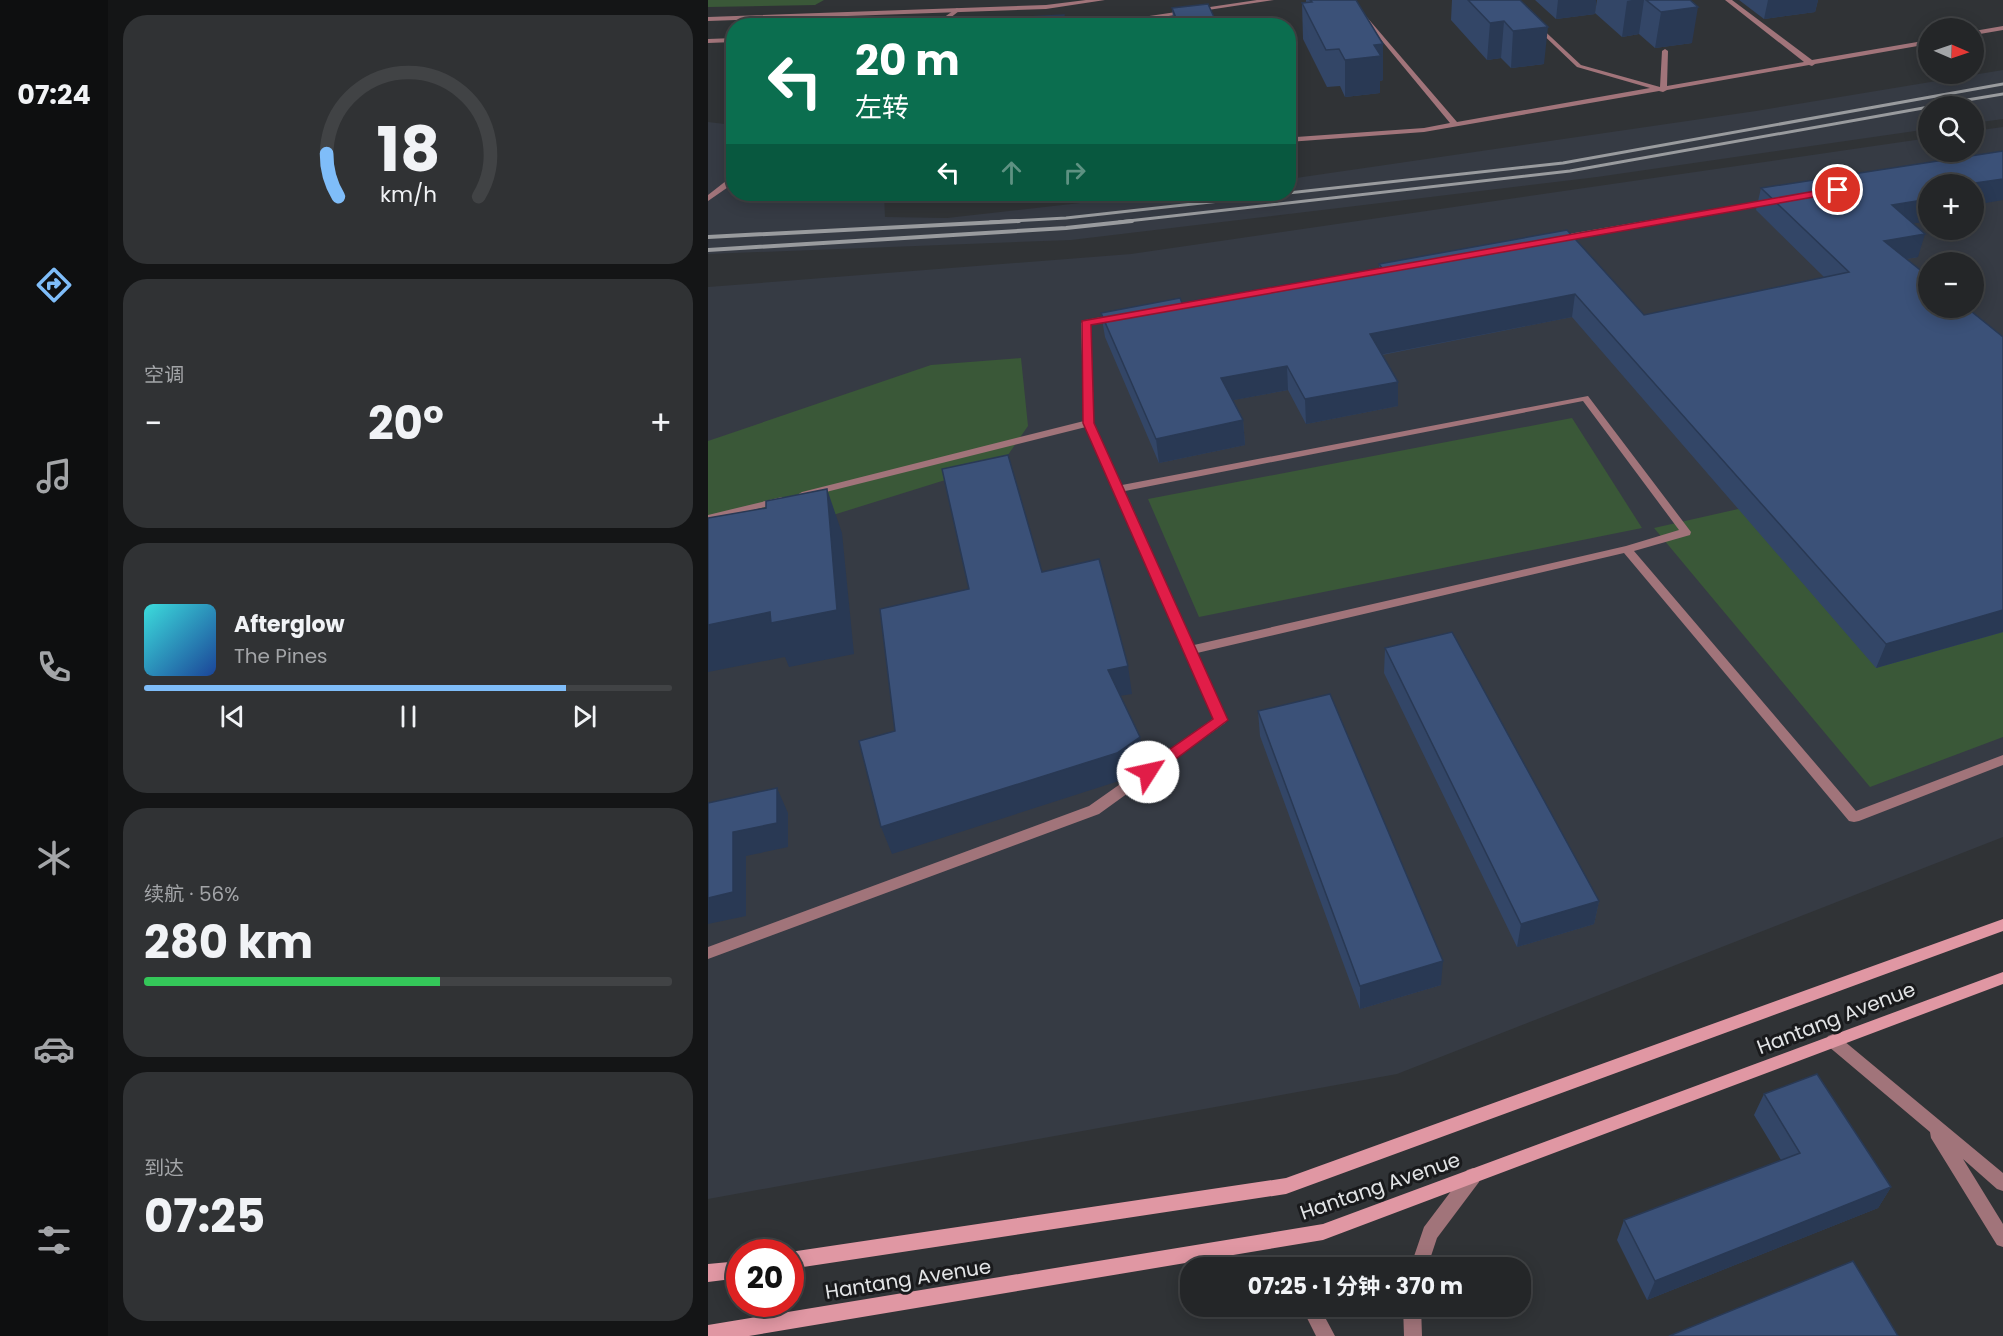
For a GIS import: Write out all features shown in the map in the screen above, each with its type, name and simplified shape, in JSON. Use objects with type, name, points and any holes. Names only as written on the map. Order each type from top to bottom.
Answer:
[{"type":"main road","name":"Hantang Avenue","points":[[804,1259],[1286,1186],[2003,925]]},
{"type":"main road","name":"Hantang Avenue","points":[[708,1334],[1323,1232],[2003,978]]},
{"type":"main road","points":[[708,1274],[726,1271]]},
{"type":"street","points":[[736,18],[1046,7],[1102,0]]},
{"type":"street","points":[[1142,18],[1271,0]]},
{"type":"street","points":[[1728,0],[1812,64]]},
{"type":"street","points":[[946,18],[957,10]]},
{"type":"street","points":[[1527,16],[1579,66],[1663,90]]},
{"type":"street","points":[[1365,17],[1456,125]]},
{"type":"street","points":[[708,19],[726,18]]},
{"type":"street","points":[[1984,31],[2003,28]]},
{"type":"street","points":[[708,41],[726,40]]},
{"type":"street","points":[[1296,140],[1424,130],[1918,44]]},
{"type":"street","points":[[1663,90],[1665,51]]},
{"type":"street","points":[[708,199],[726,185]]},
{"type":"street","points":[[1544,242],[1779,200]]},
{"type":"street","points":[[708,953],[1094,810],[1221,720],[1089,423],[1086,323],[1133,315]]},
{"type":"street","points":[[1118,489],[1586,398],[1686,532],[1627,549],[1190,650]]},
{"type":"street","points":[[708,519],[1089,423]]},
{"type":"street","points":[[1627,549],[1854,817],[2003,760]]},
{"type":"street","points":[[1833,1041],[2003,1183]]},
{"type":"street","points":[[1929,1122],[2003,1239]]},
{"type":"street","points":[[1422,1257],[1430,1233],[1473,1176]]},
{"type":"street","points":[[1205,1252],[1215,1257]]},
{"type":"street","points":[[1315,1317],[1326,1336]]},
{"type":"street","points":[[1412,1317],[1413,1336]]},
{"type":"shaded area","points":[[2003,70],[2003,119],[1984,122],[1984,96],[1918,96],[1918,131],[1597,177],[1071,240],[708,254],[708,122],[726,124],[726,201],[884,201],[885,217],[947,218],[1098,201],[1296,201],[1296,178],[1756,111],[1919,84],[1984,84],[1984,73]]},
{"type":"shaded area","points":[[2003,127],[2003,837],[1397,1074],[708,1199],[708,287],[1131,254],[1918,140],[1918,162],[1984,162],[1984,130]]},
{"type":"green space","points":[[708,0],[824,0],[815,5],[708,7]]},
{"type":"green space","points":[[1021,358],[1028,426],[1003,462],[708,554],[708,441],[931,365]]},
{"type":"green space","points":[[1572,418],[1642,528],[1199,617],[1148,499]]},
{"type":"green space","points":[[1756,505],[2003,597],[2003,737],[1870,787],[1654,528]]},
{"type":"building","points":[[1310,0],[1356,0],[1383,44],[1374,45],[1381,56],[1345,60],[1339,49],[1326,50],[1302,3],[1312,2]]},
{"type":"building","points":[[1468,0],[1520,0],[1548,27],[1513,31],[1504,21],[1490,23]]},
{"type":"building","points":[[1646,0],[1690,0],[1698,7],[1661,12]]},
{"type":"building","points":[[1208,4],[1214,18],[1176,18],[1172,8]]},
{"type":"building","points":[[1064,15],[1064,18],[1028,17]]},
{"type":"building","points":[[2003,151],[2003,179],[1984,182],[1984,174],[1918,174],[1918,201],[1892,205],[1918,228],[1918,235],[1884,241],[1918,268],[1918,318],[1979,318],[2003,337],[2003,610],[1886,644],[1575,294],[1370,334],[1398,382],[1305,399],[1287,366],[1221,378],[1243,420],[1156,439],[1101,313],[1180,298],[1182,303],[1382,268],[1379,264],[1567,230],[1644,315],[1849,272],[1761,188],[1931,162],[1984,162],[1984,154]]},
{"type":"building","points":[[1008,455],[1042,572],[1099,559],[1128,666],[1108,670],[1140,737],[1117,753],[881,827],[859,741],[895,731],[880,609],[969,589],[942,469]]},
{"type":"building","points":[[827,489],[837,610],[771,623],[770,612],[708,625],[708,518],[766,508],[766,501]]},
{"type":"building","points":[[1452,632],[1599,901],[1521,924],[1385,648]]},
{"type":"building","points":[[1330,694],[1443,961],[1360,986],[1258,711]]},
{"type":"building","points":[[777,788],[777,823],[733,832],[733,892],[708,898],[708,803]]},
{"type":"building","points":[[1817,1074],[1891,1187],[1655,1281],[1624,1220],[1800,1153],[1764,1094]]},
{"type":"building","points":[[1853,1261],[1898,1336],[1669,1336]]},
{"type":"railway","points":[[1296,192],[1563,163],[2003,84]]},
{"type":"railway","points":[[1984,97],[2003,94]]},
{"type":"railway","points":[[1119,222],[1570,171],[1918,109]]},
{"type":"railway","points":[[990,222],[1066,218],[1220,201]]},
{"type":"railway","points":[[708,237],[1019,221]]},
{"type":"railway","points":[[708,250],[1066,228],[1132,221]]},
{"type":"route","points":[[1148,772],[1221,720],[1089,423],[1086,323],[1838,190]]}]
